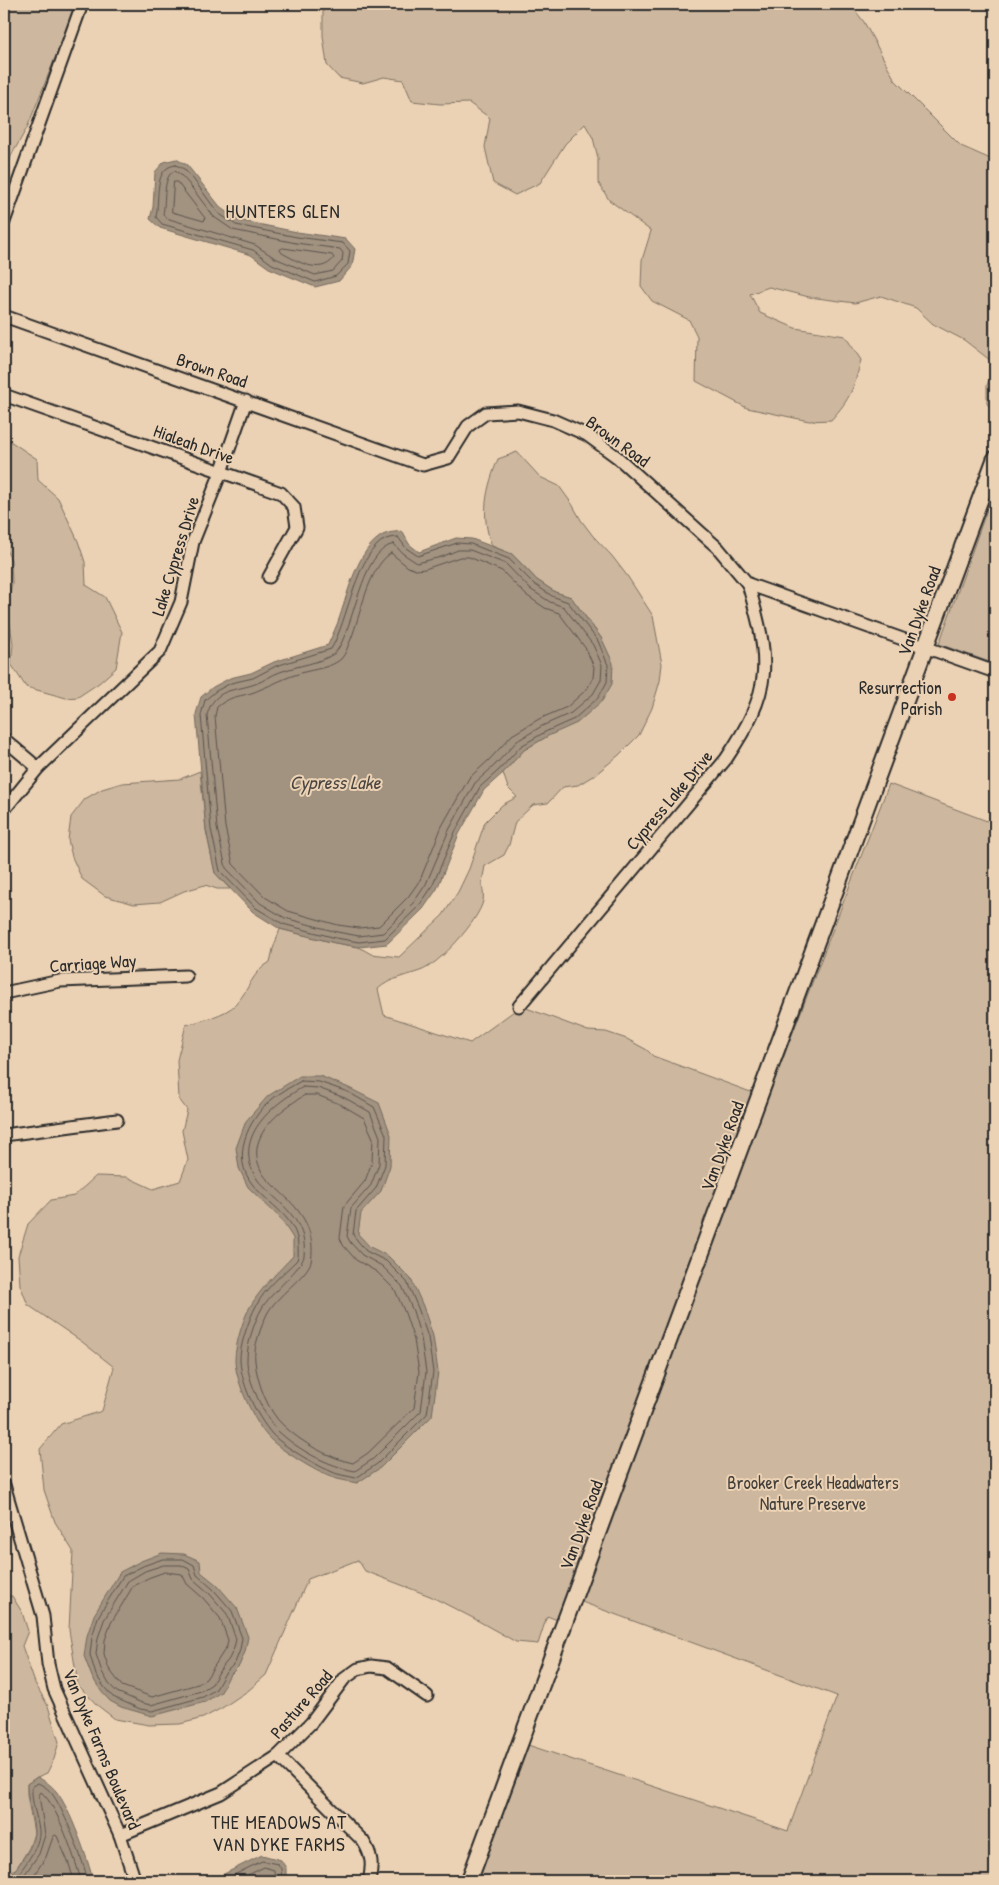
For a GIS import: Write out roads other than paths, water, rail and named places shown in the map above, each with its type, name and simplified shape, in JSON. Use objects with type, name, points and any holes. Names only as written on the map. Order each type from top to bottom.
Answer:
[{"type":"main road","name":"Van Dyke Road","points":[[470,1881],[995,460]]},
{"type":"street","points":[[4,222],[82,4]]},
{"type":"street","name":"Brown Road","points":[[4,316],[423,465],[448,458],[468,426],[486,414],[518,411],[554,420],[587,435],[617,457],[718,548],[748,584]]},
{"type":"street","name":"Hialeah Drive","points":[[4,395],[281,493],[294,507],[297,528],[270,577]]},
{"type":"street","name":"Lake Cypress Drive","points":[[4,810],[38,768],[160,651],[181,602],[194,542],[246,401]]},
{"type":"street","points":[[748,584],[995,672]]},
{"type":"street","name":"Cypress Lake Drive","points":[[518,1006],[726,759],[744,732],[761,695],[765,653],[748,584]]},
{"type":"street","points":[[4,739],[38,768]]},
{"type":"street","name":"Carriage Way","points":[[4,993],[60,981],[186,976]]},
{"type":"street","points":[[4,1135],[117,1120]]},
{"type":"street","name":"Van Dyke Farms Boulevard","points":[[4,1486],[5,1498],[43,1616],[48,1664],[54,1689],[120,1835],[135,1881]]},
{"type":"street","name":"Pasture Road","points":[[120,1835],[221,1793],[278,1756],[312,1723],[344,1679],[358,1669],[371,1666],[387,1668],[427,1696]]},
{"type":"street","points":[[278,1756],[363,1841],[370,1852],[372,1863],[370,1881]]},
{"type":"water","points":[[176,159],[187,165],[222,209],[238,220],[297,232],[346,239],[355,249],[352,266],[339,281],[315,287],[269,268],[251,255],[160,228],[150,219],[153,207],[155,172],[164,162]]},
{"type":"water","name":"Cypress Lake","points":[[402,531],[409,544],[419,552],[456,538],[472,539],[512,554],[537,580],[555,592],[571,597],[602,639],[613,663],[612,684],[602,701],[577,723],[548,736],[524,750],[484,790],[459,834],[437,889],[423,909],[387,944],[359,947],[280,929],[253,912],[215,873],[206,830],[196,714],[201,697],[213,687],[230,678],[251,673],[274,662],[328,645],[339,620],[355,571],[367,550],[374,541],[383,535]]},
{"type":"water","points":[[300,1076],[320,1076],[379,1103],[391,1135],[390,1166],[381,1191],[361,1213],[358,1234],[370,1247],[388,1256],[411,1279],[433,1336],[438,1372],[432,1416],[380,1468],[357,1483],[325,1474],[290,1455],[275,1444],[258,1424],[252,1413],[238,1379],[236,1369],[235,1354],[243,1322],[257,1296],[293,1256],[293,1238],[280,1218],[248,1187],[239,1168],[236,1148],[246,1121],[268,1096]]},
{"type":"water","points":[[162,1553],[184,1554],[200,1561],[201,1572],[217,1585],[237,1608],[248,1637],[245,1652],[239,1666],[229,1676],[221,1692],[205,1702],[152,1716],[121,1707],[110,1701],[92,1677],[84,1656],[87,1636],[94,1615],[120,1572]]},
{"type":"water","points":[[37,1777],[54,1789],[67,1809],[83,1848],[93,1881],[5,1881],[24,1858],[31,1844],[34,1831],[27,1784]]},
{"type":"water","points":[[262,1855],[281,1860],[286,1868],[286,1881],[210,1881]]},
{"type":"place","name":"Resurrection Parish","points":[[952,697]]},
{"type":"district","name":"HUNTERS GLEN","points":[[283,211]]},
{"type":"district","name":"THE MEADOWS AT VAN DYKE FARMS","points":[[279,1833]]},
{"type":"park label","name":"Brooker Creek Headwaters Nature Preserve","points":[[813,1492]]}]
